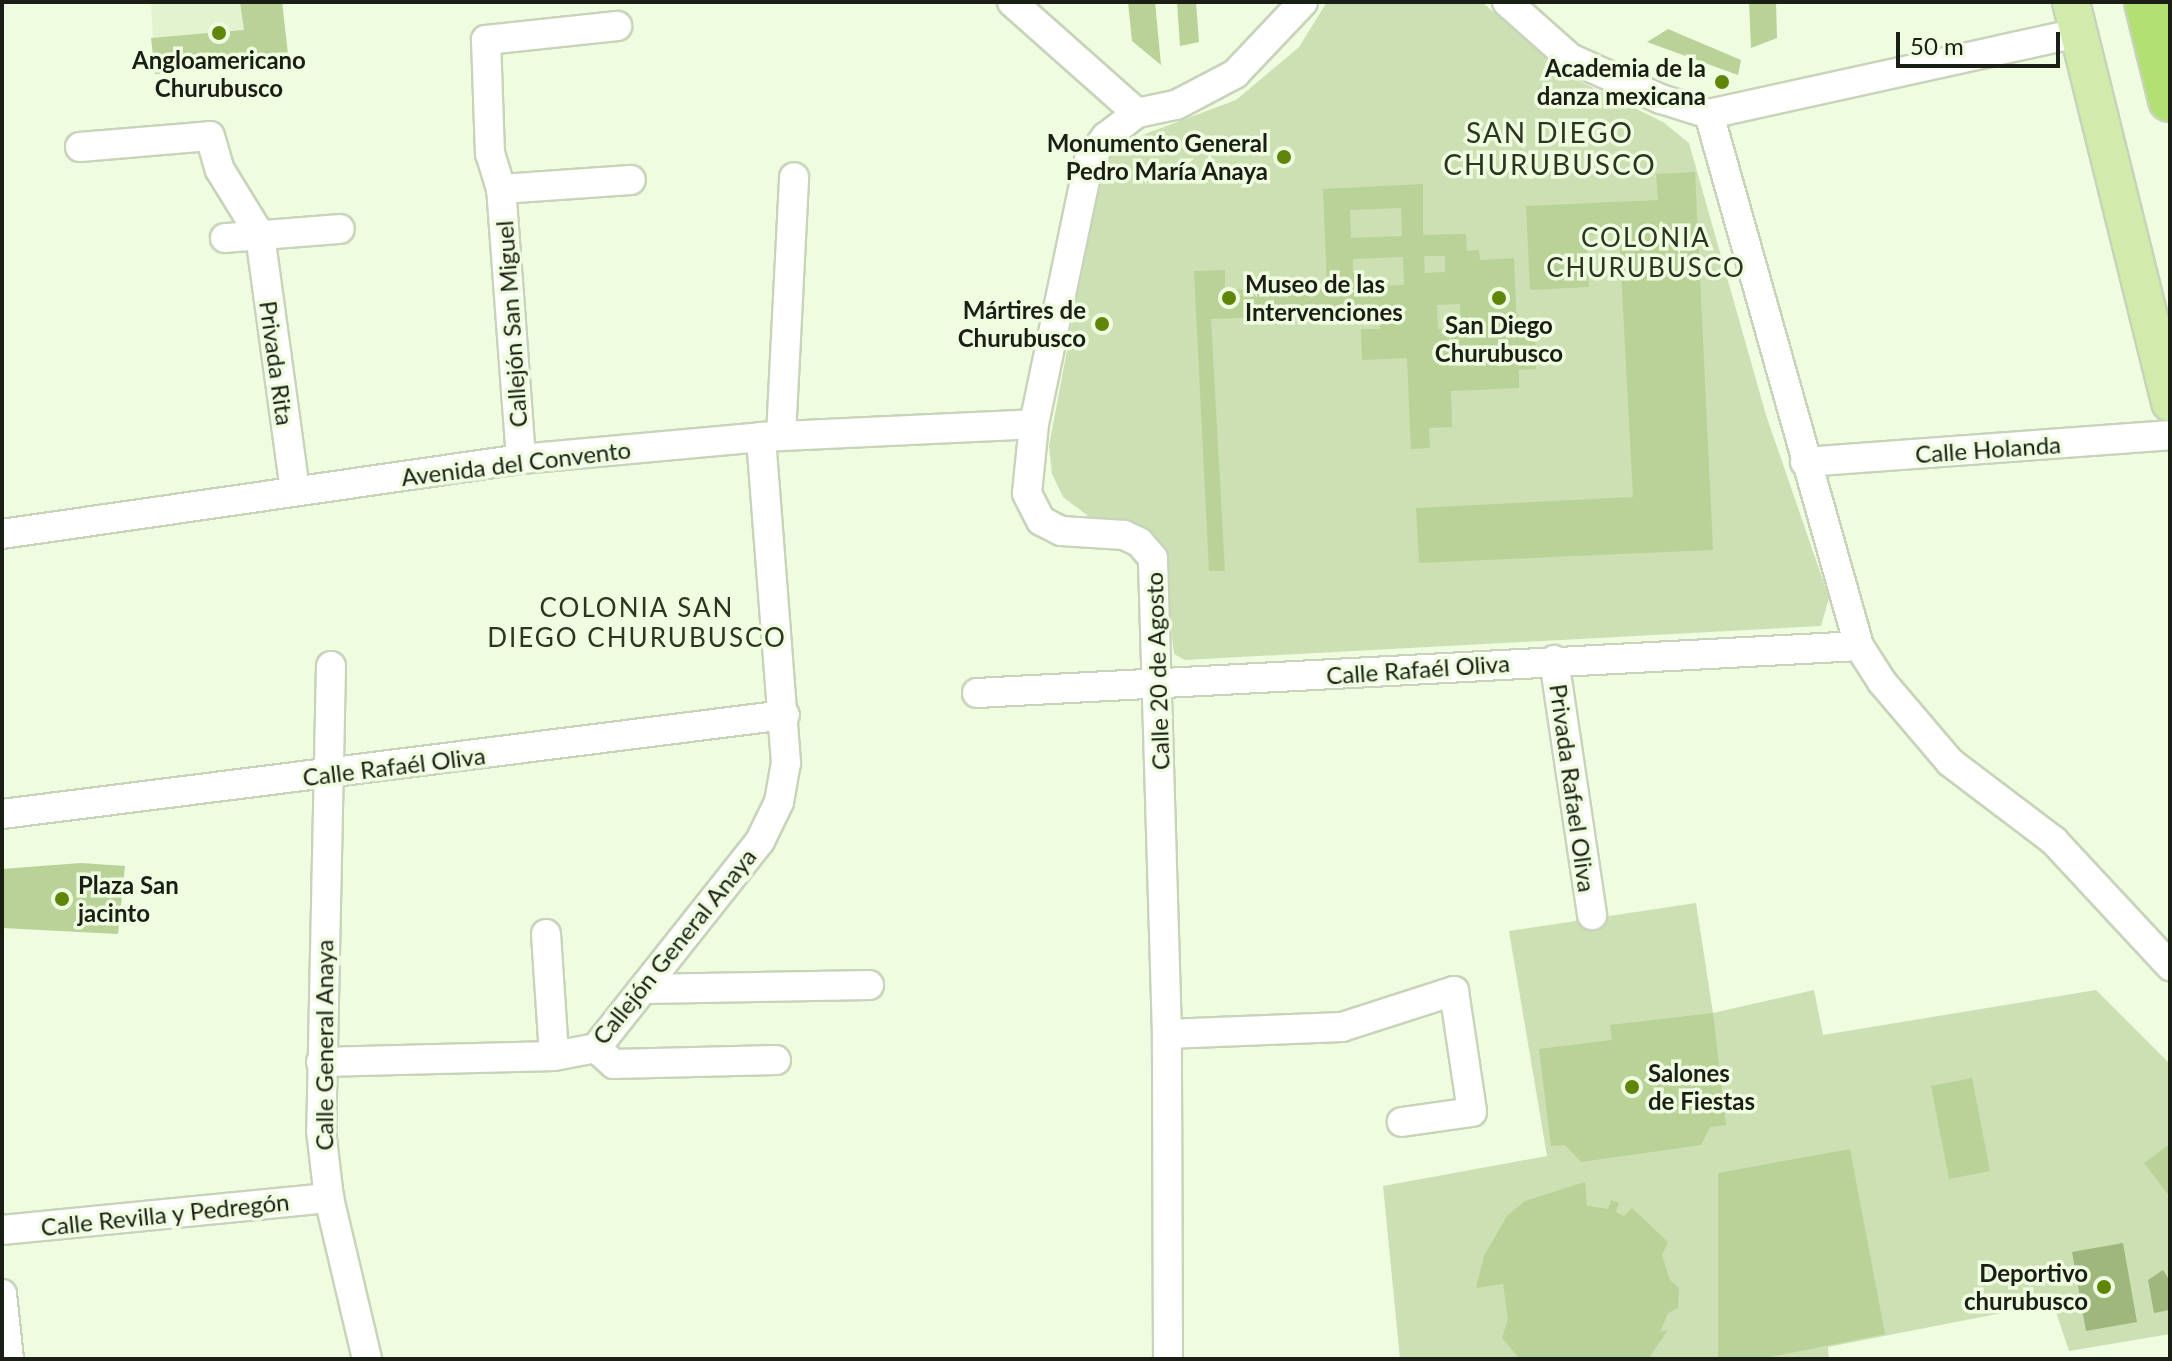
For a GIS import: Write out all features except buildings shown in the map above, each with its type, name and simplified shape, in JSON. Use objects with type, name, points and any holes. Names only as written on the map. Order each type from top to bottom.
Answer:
[{"type":"highway","points":[[2146,2],[2170,100]]},
{"type":"main road","points":[[2074,18],[2170,403]]},
{"type":"street","points":[[1012,2],[1137,113]]},
{"type":"street","name":"Calle 20 de Agosto","points":[[1168,1359],[1167,1034],[1153,558],[1131,538],[1061,531],[1041,521],[1027,493],[1034,424],[1083,175],[1106,137],[1137,113],[1176,105],[1235,74],[1303,2]]},
{"type":"street","points":[[1507,2],[1570,58],[1661,99],[1709,114],[2074,18]]},
{"type":"street","name":"Callejón San Miguel","points":[[521,459],[501,189],[490,154],[486,40],[617,26]]},
{"type":"street","points":[[1709,114],[1859,646],[1882,682],[1950,762],[2054,841],[2170,966]]},
{"type":"street","points":[[80,147],[210,136],[220,170],[260,235]]},
{"type":"street","name":"Callejón General Anaya","points":[[321,1062],[554,1056],[596,1048],[760,841],[779,802],[786,763],[771,436],[794,177]]},
{"type":"street","name":"Callejón San Miguel","points":[[501,189],[631,180]]},
{"type":"street","points":[[225,238],[340,229]]},
{"type":"street","name":"Privada Rita","points":[[260,235],[295,491]]},
{"type":"street","name":"Avenida del Convento","points":[[2,534],[521,459],[771,436],[1034,424]]},
{"type":"street","name":"Calle Holanda","points":[[1805,462],[2170,435]]},
{"type":"street","name":"Calle Rafaél Oliva","points":[[977,693],[1859,646]]},
{"type":"street","name":"Privada Rafael Oliva","points":[[1554,660],[1592,915]]},
{"type":"street","name":"Calle General Anaya","points":[[331,666],[321,1130],[329,1198],[367,1359]]},
{"type":"street","name":"Calle Rafaél Oliva","points":[[2,814],[785,715]]},
{"type":"street","points":[[546,934],[554,1056]]},
{"type":"street","points":[[645,989],[869,985]]},
{"type":"street","points":[[1167,1034],[1342,1027],[1454,991],[1472,1112],[1402,1122]]},
{"type":"street","points":[[596,1048],[614,1064],[776,1060]]},
{"type":"street","name":"Calle Revilla y Pedregón","points":[[2,1230],[329,1198]]},
{"type":"street","points":[[2,1294],[9,1359]]},
{"type":"shaded area","name":"Angloamericano Churubusco","points":[[151,2],[282,2],[289,63],[155,74]]},
{"type":"shaded area","points":[[1327,2],[1482,2],[1563,73],[1663,122],[1689,143],[1766,415],[1829,598],[1821,626],[1185,660],[1174,654],[1161,545],[1137,529],[1092,519],[1063,497],[1052,474],[1049,446],[1102,164],[1129,140],[1236,100],[1299,47]]},
{"type":"shaded area","points":[[1696,903],[1713,1013],[1814,990],[1823,1035],[2096,990],[2170,1064],[2170,1334],[2069,1351],[2053,1303],[1828,1347],[1829,1359],[1400,1359],[1383,1186],[1547,1156],[1509,931]]},
{"type":"shaded area","name":"Deportivo churubusco","points":[[2123,1243],[2137,1322],[2086,1331],[2072,1252]]},
{"type":"shaded area","points":[[2163,1270],[2170,1281],[2170,1310],[2154,1313],[2148,1280]]},
{"type":"place","name":"Angloamericano Churubusco","points":[[219,33]]},
{"type":"place","name":"Academia de la danza mexicana","points":[[1722,82]]},
{"type":"place","name":"Monumento General Pedro María Anaya","points":[[1284,157]]},
{"type":"place","name":"Museo de las Intervenciones","points":[[1229,298]]},
{"type":"place","name":"San Diego Churubusco","points":[[1499,298]]},
{"type":"place","name":"Mártires de Churubusco","points":[[1102,324]]},
{"type":"place","name":"Plaza San jacinto","points":[[62,899]]},
{"type":"place","name":"Salones de Fiestas","points":[[1632,1087]]},
{"type":"place","name":"Deportivo churubusco","points":[[2104,1287]]},
{"type":"district","name":"SAN DIEGO CHURUBUSCO","points":[[1550,148]]},
{"type":"district","name":"COLONIA CHURUBUSCO","points":[[1646,253]]},
{"type":"district","name":"COLONIA SAN DIEGO CHURUBUSCO","points":[[637,623]]}]
